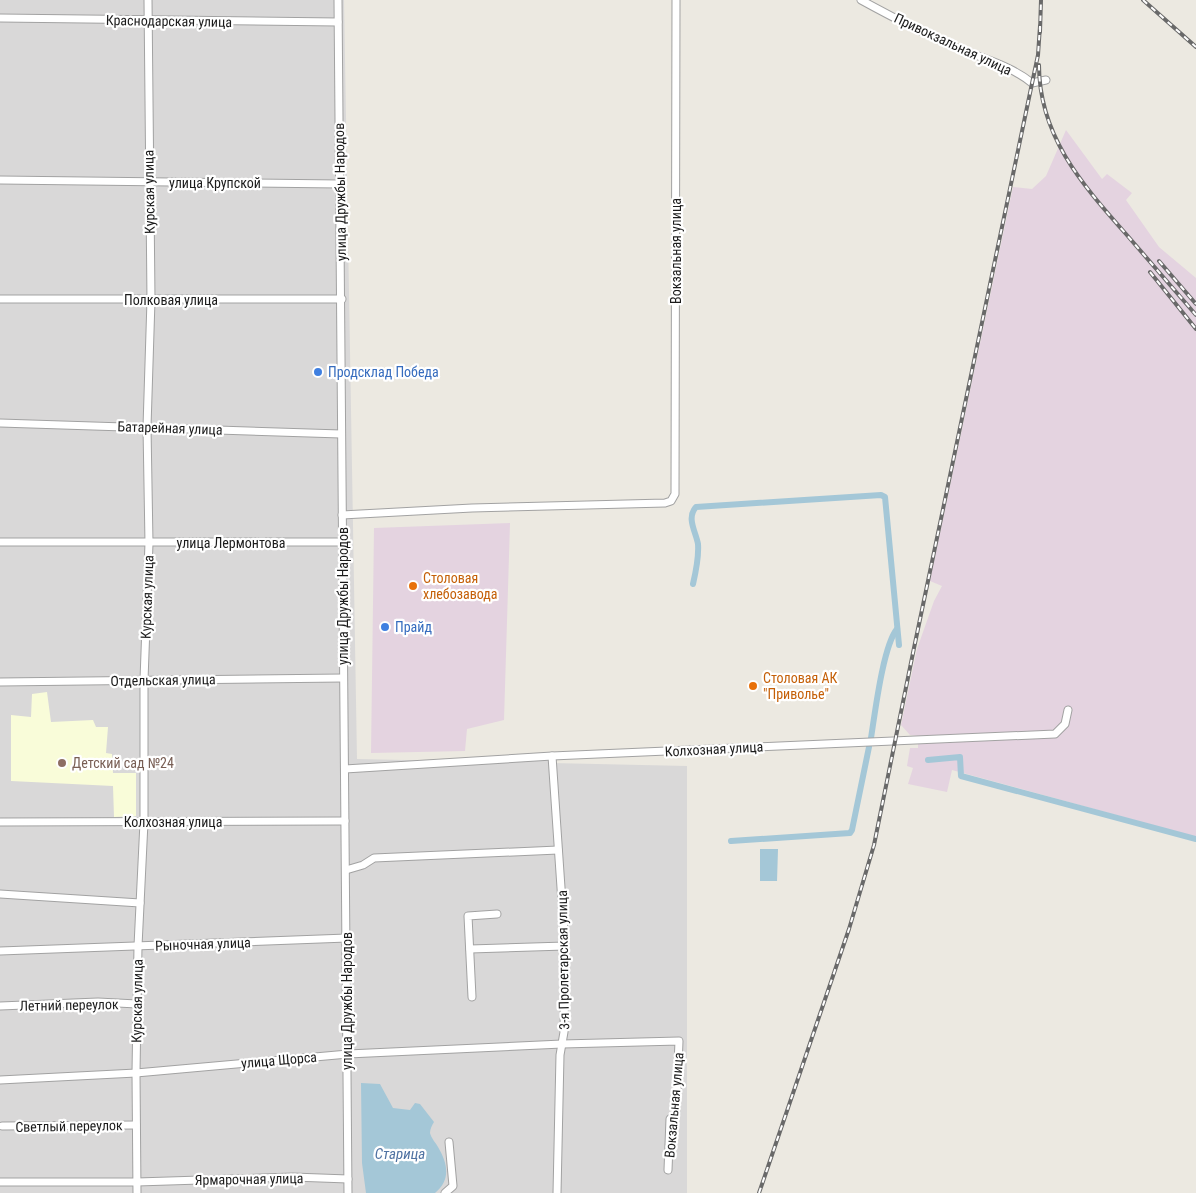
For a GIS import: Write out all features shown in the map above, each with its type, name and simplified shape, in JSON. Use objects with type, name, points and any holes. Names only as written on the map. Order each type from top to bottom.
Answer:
[{"type":"street","name":"Курская улица","points":[[137,1193],[138,946],[144,822],[144,680],[149,543],[147,427],[151,300],[148,0]]},
{"type":"street","name":"улица Дружбы Народов","points":[[338,0],[348,1193]]},
{"type":"street","name":"Вокзальная улица","points":[[342,515],[472,508],[665,503],[671,501],[675,494],[676,474],[676,0]]},
{"type":"street","name":"Привокзальная улица","points":[[861,0],[956,47],[1005,67],[1024,77],[1032,84],[1046,80]]},
{"type":"street","name":"Краснодарская улица","points":[[0,18],[338,22]]},
{"type":"street","name":"улица Крупской","points":[[0,180],[340,184]]},
{"type":"street","name":"Полковая улица","points":[[0,299],[342,299]]},
{"type":"street","name":"Батарейная улица","points":[[0,423],[341,434]]},
{"type":"street","name":"улица Лермонтова","points":[[0,542],[342,542]]},
{"type":"street","points":[[326,678],[338,672],[343,658]]},
{"type":"street","points":[[326,678],[338,683],[344,692]]},
{"type":"street","name":"Отдельская улица","points":[[0,682],[343,678]]},
{"type":"street","name":"Колхозная улица","points":[[345,769],[552,756],[1054,734],[1065,724],[1068,710]]},
{"type":"street","name":"3-я Пролетарская улица","points":[[552,756],[565,946],[564,1032],[560,1054],[558,1193]]},
{"type":"street","name":"Колхозная улица","points":[[0,822],[345,821]]},
{"type":"street","points":[[346,870],[363,865],[374,858],[558,850]]},
{"type":"street","points":[[0,894],[140,903]]},
{"type":"street","points":[[472,997],[468,916],[497,914]]},
{"type":"street","name":"Рыночная улица","points":[[0,951],[347,938]]},
{"type":"street","points":[[470,949],[565,946]]},
{"type":"street","name":"Летний переулок","points":[[0,1006],[98,1002],[137,1004]]},
{"type":"street","name":"Вокзальная улица","points":[[668,1170],[670,1119],[676,1114],[679,1041]]},
{"type":"street","name":"улица Щорса","points":[[0,1080],[136,1073],[348,1054],[562,1044],[679,1041]]},
{"type":"street","name":"Светлый переулок","points":[[2,1126],[136,1125]]},
{"type":"street","points":[[445,1193],[452,1186],[449,1142]]},
{"type":"street","name":"Ярмарочная улица","points":[[0,1182],[137,1182],[293,1177],[348,1179]]},
{"type":"shaded area","points":[[0,0],[344,0],[357,759],[501,762],[550,759],[551,763],[687,766],[687,1193],[0,1193]]},
{"type":"shaded area","points":[[1066,130],[1102,179],[1107,174],[1132,193],[1126,200],[1159,247],[1196,278],[1196,837],[952,770],[947,792],[908,784],[913,768],[907,766],[910,748],[918,748],[918,736],[910,735],[901,725],[917,649],[934,601],[942,586],[930,581],[1013,187],[1032,189],[1046,176]]},
{"type":"shaded area","points":[[510,523],[504,720],[467,729],[465,751],[371,753],[374,528]]},
{"type":"shaded area","name":"Детский сад №24","points":[[47,692],[51,722],[93,720],[96,727],[108,727],[106,753],[112,754],[113,773],[136,773],[136,816],[114,817],[113,786],[11,781],[11,715],[31,717],[32,694]]},
{"type":"water","points":[[760,849],[778,849],[777,881],[760,881]]},
{"type":"water","name":"Старица","points":[[361,1083],[380,1084],[393,1108],[410,1110],[415,1103],[420,1104],[434,1122],[431,1127],[431,1137],[437,1145],[446,1166],[444,1183],[435,1193],[366,1193],[362,1163]]},
{"type":"waterway","points":[[693,584],[698,554],[698,544],[692,525],[693,511],[696,507],[881,495],[885,497],[899,645]]},
{"type":"waterway","points":[[871,738],[884,664],[892,638],[897,629]]},
{"type":"waterway","points":[[731,841],[850,833],[869,747]]},
{"type":"waterway","points":[[928,760],[960,757],[961,776],[1196,839]]},
{"type":"railway","points":[[1040,32],[1041,0]]},
{"type":"railway","points":[[1143,0],[1196,47]]},
{"type":"railway","points":[[759,1193],[849,929],[874,845],[1038,55],[1040,26]]},
{"type":"railway","points":[[1039,65],[1041,91],[1046,114],[1066,157],[1094,196],[1196,315]]},
{"type":"railway","points":[[1159,261],[1196,304]]},
{"type":"railway","points":[[1150,272],[1196,329]]},
{"type":"place","name":"Продсклад Победа","points":[[318,372]]},
{"type":"place","name":"Столовая хлебозавода","points":[[413,586]]},
{"type":"place","name":"Прайд","points":[[385,627]]},
{"type":"place","name":"Столовая АК \"Приволье\"","points":[[753,686]]},
{"type":"place","name":"Детский сад №24","points":[[62,763]]}]
